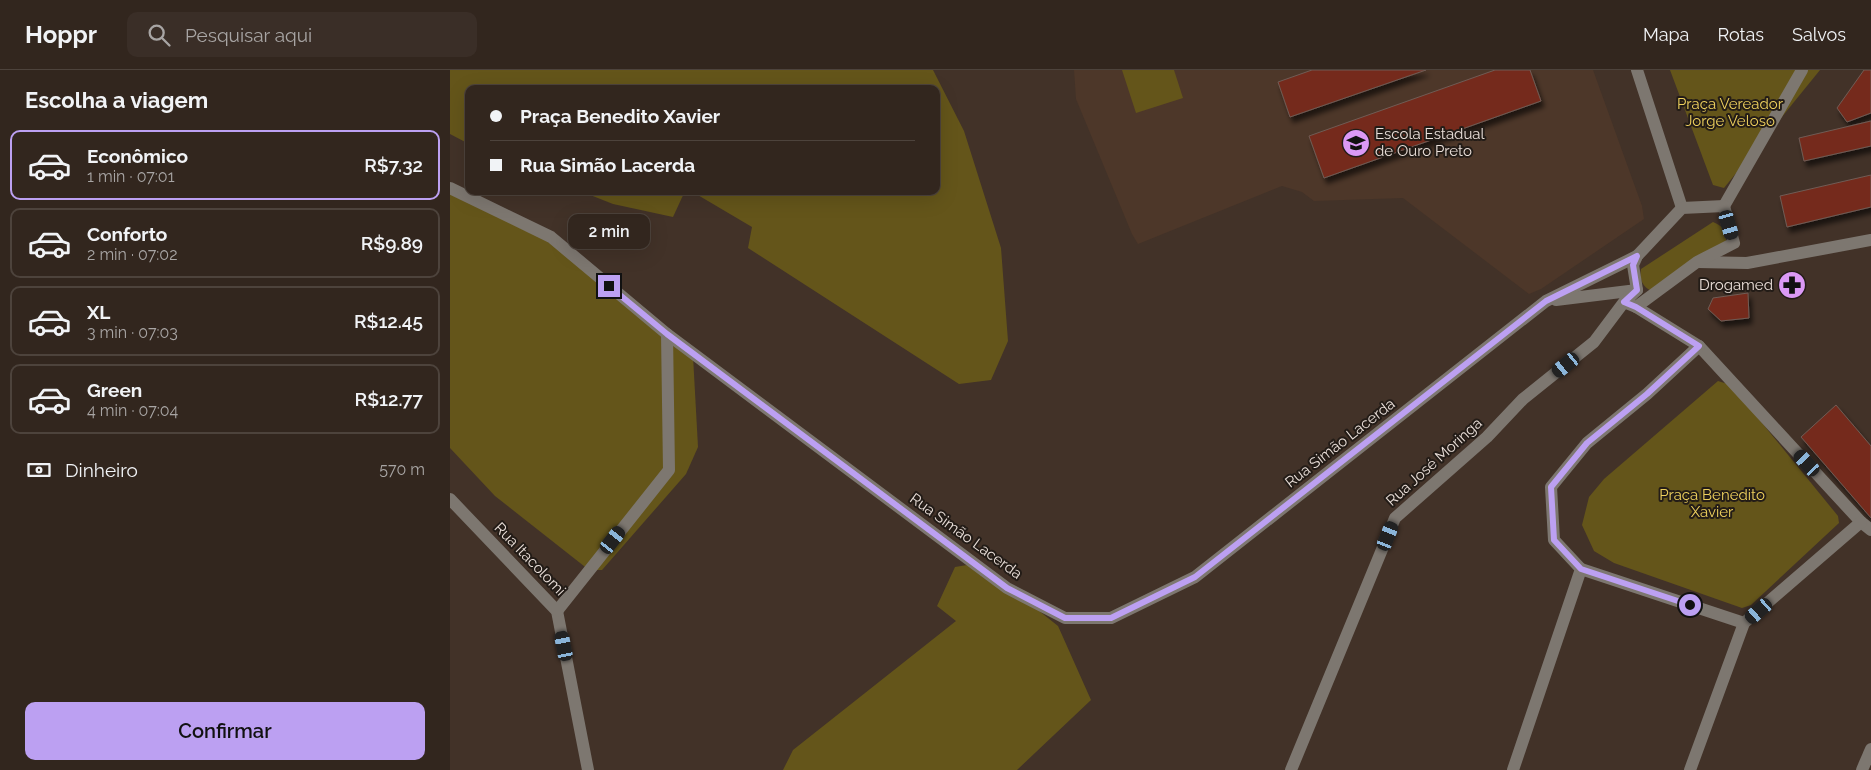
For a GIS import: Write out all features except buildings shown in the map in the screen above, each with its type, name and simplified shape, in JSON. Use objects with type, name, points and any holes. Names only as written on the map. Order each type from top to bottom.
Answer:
[{"type":"street","points":[[1637,70],[1682,208]]},
{"type":"street","points":[[1747,263],[1734,243],[1724,206],[1802,70]]},
{"type":"street","name":"Rua Simão Lacerda","points":[[450,188],[551,237],[667,334],[1007,588],[1065,618],[1111,618],[1195,577],[1546,301],[1637,256]]},
{"type":"street","points":[[1546,301],[1637,290],[1633,265],[1637,256],[1682,208],[1724,206]]},
{"type":"street","points":[[1697,262],[1747,263],[1871,240]]},
{"type":"street","points":[[1636,307],[1697,262],[1734,243]]},
{"type":"street","name":"Rua José Moringa","points":[[1291,770],[1395,518],[1487,437],[1523,399],[1594,342],[1624,302],[1637,290]]},
{"type":"street","points":[[1624,302],[1636,307],[1699,346],[1860,522],[1871,530]]},
{"type":"street","points":[[557,611],[669,470],[667,334]]},
{"type":"street","points":[[1699,346],[1647,394],[1587,443],[1551,487],[1554,540],[1581,569],[1744,624]]},
{"type":"street","name":"Rua Itacolomi","points":[[450,499],[557,611],[588,770]]},
{"type":"street","points":[[1690,770],[1744,624],[1860,522]]},
{"type":"street","points":[[1513,770],[1581,569]]},
{"type":"street","points":[[1862,770],[1871,749]]},
{"type":"shaded area","name":"Escola Estadual de Ouro Preto","points":[[1074,70],[1593,70],[1642,206],[1644,219],[1541,289],[1529,294],[1403,198],[1314,201],[1302,192],[1282,186],[1138,244],[1132,234],[1076,99]]},
{"type":"green space","points":[[450,70],[933,70],[964,131],[1001,248],[1008,341],[991,380],[959,384],[748,248],[752,227],[698,195],[940,195],[940,85],[465,85],[465,142],[450,134]]},
{"type":"green space","points":[[1122,70],[1174,70],[1183,98],[1136,113]]},
{"type":"green space","name":"Praça Vereador Jorge Veloso","points":[[1670,70],[1820,70],[1724,188],[1713,185]]},
{"type":"green space","points":[[450,191],[508,213],[669,329],[693,356],[698,447],[686,474],[602,570],[589,570],[495,496],[450,448]]},
{"type":"green space","points":[[590,195],[683,195],[673,217],[613,204]]},
{"type":"green space","points":[[1713,222],[1724,230],[1726,242],[1654,292],[1645,286],[1641,280],[1641,269]]},
{"type":"green space","name":"Praça Benedito Xavier","points":[[1718,381],[1731,385],[1838,516],[1839,523],[1751,605],[1742,608],[1614,563],[1594,551],[1582,525],[1589,497],[1604,479]]},
{"type":"green space","points":[[979,563],[1058,626],[1091,700],[1017,770],[783,770],[793,750],[956,621],[937,606],[955,567]]},
{"type":"place","name":"Escola Estadual de Ouro Preto","points":[[1356,143]]},
{"type":"place","name":"Drogamed","points":[[1792,285]]},
{"type":"route","points":[[609,286],[667,334],[1007,588],[1065,618],[1111,618],[1195,577],[1546,301],[1637,256],[1633,265],[1637,290],[1624,302],[1636,307],[1699,346],[1647,394],[1587,443],[1551,487],[1554,540],[1581,569],[1690,605]]}]
